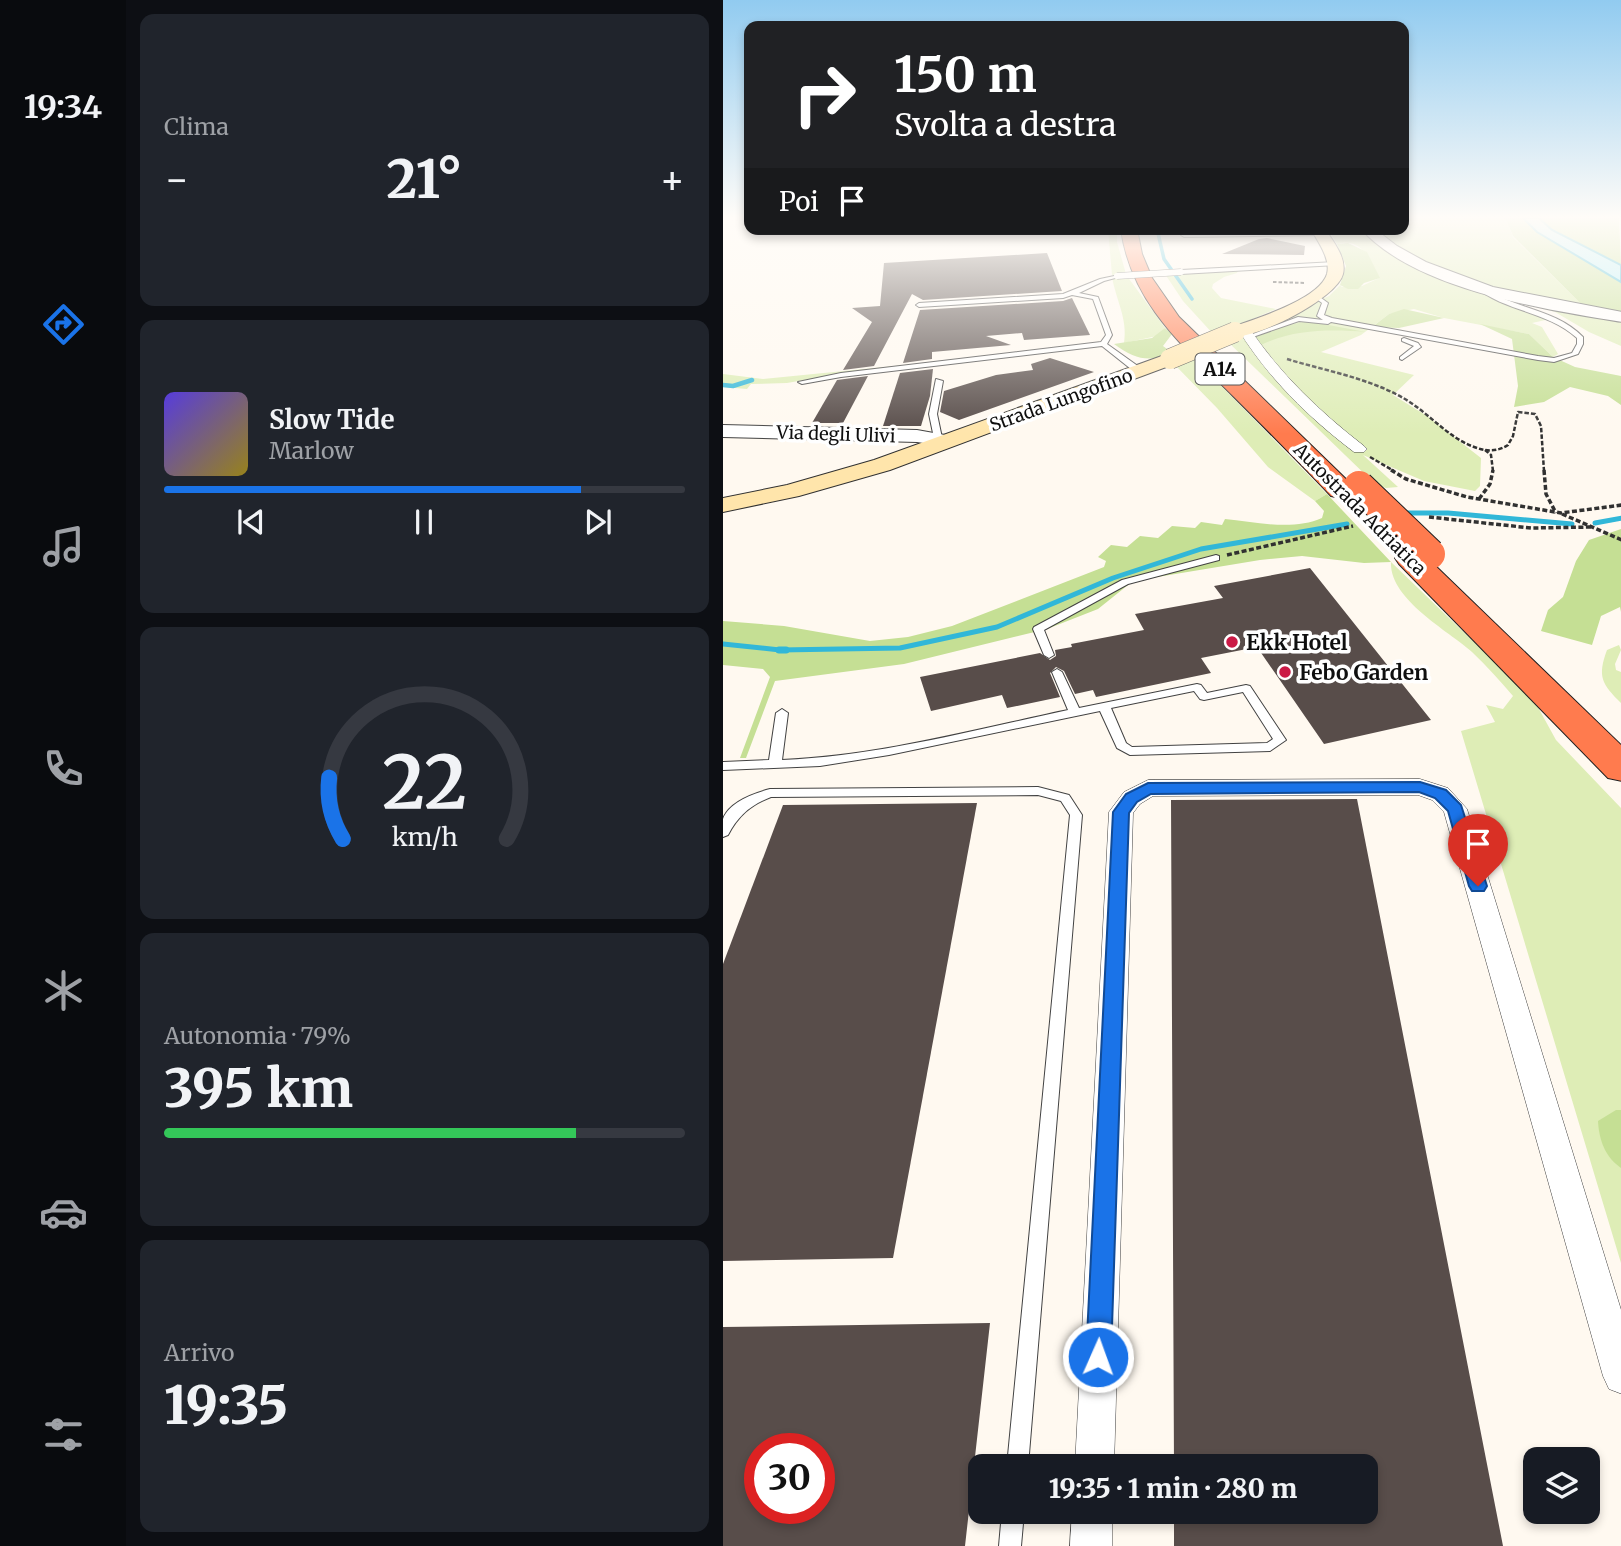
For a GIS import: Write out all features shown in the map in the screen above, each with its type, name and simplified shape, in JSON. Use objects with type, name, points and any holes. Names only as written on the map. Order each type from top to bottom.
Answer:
[{"type":"highway","name":"Autostrada Adriatica","points":[[1151,290],[1170,317],[1420,556],[1621,738]]},
{"type":"highway","name":"Autostrada Adriatica","points":[[1167,290],[1184,314],[1350,488]]},
{"type":"highway","name":"Autostrada Adriatica","points":[[1420,556],[1621,769]]},
{"type":"main road","name":"Strada Lungofino","points":[[723,505],[823,483],[1139,371],[1242,333],[1313,290]]},
{"type":"street","points":[[1497,290],[1541,302],[1621,317]]},
{"type":"street","points":[[1242,333],[1256,351],[1343,438],[1359,449]]},
{"type":"street","name":"Via degli Ulivi","points":[[723,430],[944,440]]},
{"type":"street","points":[[1094,1454],[1121,812],[1132,798],[1148,789],[1420,787],[1440,794],[1455,809],[1621,1376]]},
{"type":"street","points":[[1091,1546],[1092,1524]]},
{"type":"lane","points":[[1074,294],[1080,290]]},
{"type":"lane","points":[[1313,290],[1325,303],[1320,316],[1330,320],[1538,358],[1554,360],[1575,354],[1580,337],[1575,331],[1545,314],[1497,299],[1483,290]]},
{"type":"lane","points":[[919,305],[1074,294],[1096,299],[1109,335],[1103,344]]},
{"type":"lane","points":[[1242,333],[1287,321],[1322,321],[1416,344],[1418,347],[1402,358]]},
{"type":"lane","points":[[802,382],[1103,344],[1139,371]]},
{"type":"lane","points":[[939,381],[934,414],[944,440]]},
{"type":"lane","points":[[1049,655],[1038,629],[1125,582],[1216,558]]},
{"type":"lane","points":[[1057,672],[1075,712]]},
{"type":"lane","points":[[723,766],[820,762],[889,751],[1075,712],[1104,706],[1197,687],[1204,697],[1246,688],[1280,740],[1270,747],[1130,751],[1121,745],[1104,706]]},
{"type":"lane","points":[[775,764],[782,713]]},
{"type":"lane","points":[[723,832],[729,818],[746,802],[770,793],[1038,791],[1065,798],[1077,815],[1018,1454]]},
{"type":"lane","points":[[1010,1546],[1012,1524]]},
{"type":"path","points":[[1256,351],[1392,393],[1417,406],[1460,440],[1484,449],[1495,451],[1509,445],[1514,437],[1515,415],[1518,412],[1535,414],[1541,426],[1546,494],[1558,513]]},
{"type":"path","points":[[1359,449],[1406,479],[1479,499],[1558,513],[1621,540]]},
{"type":"path","points":[[1479,499],[1493,475],[1491,455],[1484,449]]},
{"type":"path","points":[[1558,513],[1621,505]]},
{"type":"path","points":[[1419,517],[1520,527],[1593,527]]},
{"type":"path","points":[[1216,558],[1353,526]]},
{"type":"green space","points":[[1116,290],[1137,290],[1165,328],[1157,336],[1124,343],[1123,318]]},
{"type":"green space","points":[[1176,290],[1214,290],[1221,298],[1276,309],[1214,335]]},
{"type":"green space","points":[[1335,290],[1475,290],[1550,319],[1532,323],[1542,327],[1558,354],[1553,357],[1529,334],[1444,318],[1414,309],[1389,314],[1361,335],[1321,352],[1414,375],[1393,395],[1427,416],[1481,458],[1480,486],[1475,491],[1424,481],[1363,455],[1398,487],[1386,488],[1375,484],[1226,340],[1329,296]]},
{"type":"green space","points":[[1510,290],[1567,290],[1584,307]]},
{"type":"green space","points":[[1567,290],[1621,290],[1621,314],[1584,307]]},
{"type":"green space","points":[[1501,296],[1621,320],[1621,346],[1589,332],[1555,312]]},
{"type":"green space","points":[[1404,309],[1444,318],[1399,328],[1372,327],[1389,314]]},
{"type":"green space","points":[[1307,321],[1366,332],[1322,331],[1293,334],[1252,350],[1244,341],[1272,329]]},
{"type":"green space","points":[[1480,324],[1529,334],[1553,357],[1575,367],[1621,376],[1621,405],[1608,396],[1570,387],[1544,402],[1514,407],[1518,386],[1512,339]]},
{"type":"green space","points":[[1165,328],[1172,334],[1163,346],[1174,354],[1142,358],[1114,344],[1152,338]]},
{"type":"green space","points":[[1190,354],[1327,494],[1315,501],[1268,467],[1217,408],[1173,363]]},
{"type":"green space","points":[[975,358],[787,383],[751,384],[747,389],[723,387],[723,374],[763,379]]},
{"type":"green space","points":[[1327,494],[1391,562],[1364,563],[1302,556],[1260,560],[1133,581],[1098,609],[1047,629],[904,664],[775,681],[746,758],[740,758],[770,677],[763,669],[723,665],[723,621],[784,626],[870,641],[908,637],[952,626],[1104,567],[1106,561],[1098,557],[1111,545],[1127,547],[1140,536],[1158,538],[1172,526],[1195,528],[1201,522],[1222,525],[1225,519],[1286,525],[1311,522],[1322,518],[1324,511],[1315,501]]},
{"type":"green space","points":[[1621,529],[1621,612],[1620,607],[1601,616],[1592,645],[1541,631],[1548,610],[1563,597],[1576,561],[1589,540]]},
{"type":"green space","points":[[1391,562],[1534,700],[1556,740],[1621,808],[1621,1263],[1461,731],[1495,722],[1486,705],[1503,709],[1513,696],[1472,652],[1409,601],[1393,576]]},
{"type":"green space","points":[[1619,645],[1621,650],[1615,664],[1616,670],[1621,672],[1621,703],[1609,691],[1602,674],[1607,650]]},
{"type":"green space","points":[[1616,1110],[1621,1110],[1621,1168],[1604,1148],[1598,1121]]},
{"type":"building","points":[[881,290],[1062,291],[923,300],[912,294],[874,366],[843,370],[872,322],[852,308],[880,306]]},
{"type":"building","points":[[1072,298],[1090,335],[1024,340],[1022,333],[986,336],[1011,345],[932,352],[932,359],[903,363],[920,310],[1063,301]]},
{"type":"building","points":[[1050,358],[1094,372],[959,420],[940,412],[944,391],[996,375],[1033,370],[1031,364]]},
{"type":"building","points":[[933,369],[930,396],[921,426],[883,426],[900,373]]},
{"type":"building","points":[[868,376],[843,423],[812,423],[837,380]]},
{"type":"building","points":[[1310,568],[1431,720],[1324,744],[1257,647],[1201,658],[1211,673],[1096,697],[1093,690],[1075,694],[1064,671],[1056,667],[1050,673],[1060,697],[1007,708],[1002,695],[931,711],[920,677],[1040,653],[1050,660],[1056,656],[1055,650],[1072,647],[1071,644],[1144,630],[1135,614],[1223,598],[1214,586]]},
{"type":"building","points":[[1357,799],[1503,1546],[1174,1546],[1174,1524],[1378,1524],[1378,1454],[1174,1454],[1171,800]]},
{"type":"building","points":[[977,803],[893,1258],[723,1261],[723,964],[783,805]]},
{"type":"building","points":[[990,1323],[975,1454],[968,1454],[968,1519],[965,1546],[723,1546],[723,1327]]},
{"type":"waterway","points":[[1186,290],[1192,299]]},
{"type":"waterway","points":[[723,385],[733,386],[752,380]]},
{"type":"waterway","points":[[1407,513],[1448,513],[1572,524]]},
{"type":"waterway","points":[[1595,523],[1622,518]]},
{"type":"waterway","points":[[780,650],[900,648],[997,627],[1113,578],[1201,549],[1347,524]]},
{"type":"waterway","points":[[723,644],[780,650]]},
{"type":"waterway","points":[[780,650],[786,650]]},
{"type":"place","name":"Ekk Hotel","points":[[1232,642]]},
{"type":"place","name":"Febo Garden","points":[[1285,672]]},
{"type":"route","points":[[1098,1357],[1121,812],[1132,798],[1148,789],[1420,787],[1440,794],[1455,809],[1478,886]]}]
